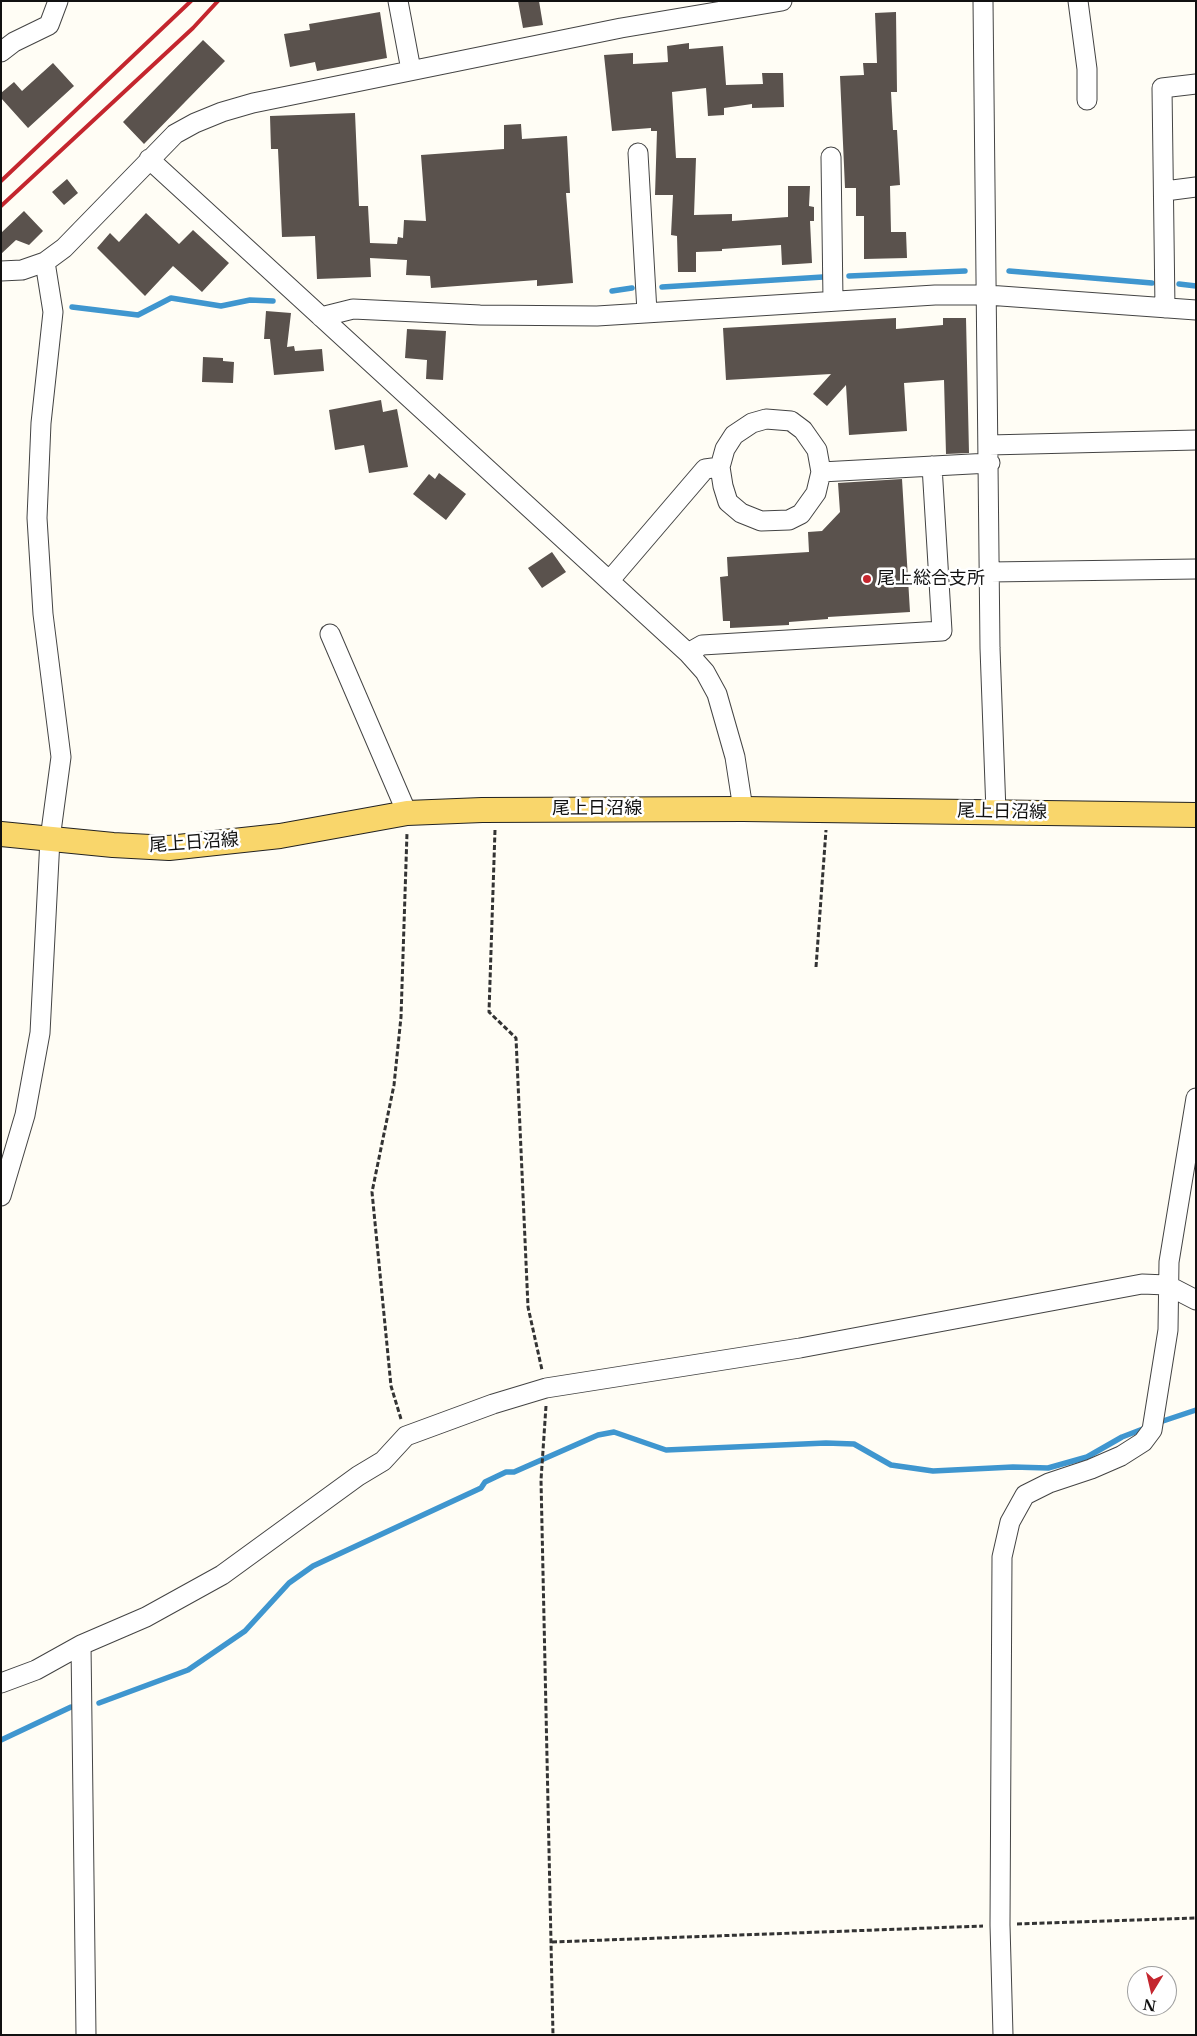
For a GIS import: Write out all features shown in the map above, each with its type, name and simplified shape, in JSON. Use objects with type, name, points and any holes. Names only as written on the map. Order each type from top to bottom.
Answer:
[{"type":"main road","name":"尾上日沼線","points":[[1,834],[169,848],[280,836],[407,813],[496,810],[743,809],[1196,815]]},
{"type":"street","points":[[1,52],[14,42],[49,25],[58,1]]},
{"type":"street","points":[[398,1],[411,70]]},
{"type":"street","points":[[1,271],[22,270],[45,262],[78,236],[149,159],[175,134],[222,112],[253,103],[621,28],[782,1]]},
{"type":"street","points":[[983,1],[990,572],[996,812]]},
{"type":"street","points":[[1078,1],[1087,69],[1087,100]]},
{"type":"street","points":[[1165,308],[1165,191],[1162,88],[1196,84]]},
{"type":"street","points":[[638,153],[647,312]]},
{"type":"street","points":[[830,157],[834,300]]},
{"type":"street","points":[[149,159],[688,653],[705,672],[717,694],[736,758],[743,809]]},
{"type":"street","points":[[1165,191],[1196,188]]},
{"type":"street","points":[[1,1196],[25,1115],[40,1033],[50,839],[61,756],[42,614],[37,518],[42,423],[53,312],[45,262]]},
{"type":"street","points":[[321,316],[353,309],[524,316],[597,316],[935,295],[987,295],[1196,310]]},
{"type":"street","points":[[766,419],[791,421],[803,430],[817,450],[821,472],[816,493],[801,514],[789,520],[761,521],[742,513],[728,502],[720,467],[726,449],[734,435],[752,423],[766,419]]},
{"type":"street","points":[[821,472],[932,466],[989,454],[1196,440]]},
{"type":"street","points":[[688,653],[702,645],[942,631],[932,466]]},
{"type":"street","points":[[610,580],[705,470],[720,467]]},
{"type":"street","points":[[990,572],[1196,568]]},
{"type":"street","points":[[330,634],[407,813]]},
{"type":"street","points":[[1003,2035],[1000,1925],[1002,1557],[1010,1522],[1025,1495],[1049,1483],[1091,1469],[1121,1456],[1143,1442],[1152,1430],[1168,1330],[1167,1285],[1169,1262],[1196,1098]]},
{"type":"street","points":[[1,1683],[36,1670],[81,1645],[146,1617],[222,1575],[358,1476],[383,1461],[406,1436],[546,1388],[800,1348],[1142,1284],[1167,1285],[1196,1300]]},
{"type":"street","points":[[81,1645],[86,2035]]},
{"type":"path","points":[[496,810],[488,1012],[516,1038],[528,1307],[546,1388],[546,1418],[540,1480],[553,2035]]},
{"type":"path","points":[[816,967],[828,811]]},
{"type":"path","points":[[406,1436],[392,1386],[372,1192],[394,1085],[401,1017],[407,813]]},
{"type":"path","points":[[552,1942],[1196,1918]]},
{"type":"building","points":[[518,1],[539,1],[543,25],[523,28]]},
{"type":"building","points":[[380,12],[387,58],[317,71],[315,62],[290,67],[284,34],[310,30],[309,24]]},
{"type":"building","points":[[896,12],[897,92],[891,92],[893,130],[897,130],[900,185],[890,186],[891,232],[906,232],[907,258],[864,259],[864,216],[856,216],[856,188],[845,188],[840,76],[864,75],[863,63],[877,63],[875,13]]},
{"type":"building","points":[[203,40],[225,61],[144,144],[123,122]]},
{"type":"building","points":[[689,43],[689,49],[723,46],[726,85],[763,84],[762,73],[783,73],[784,107],[752,108],[752,104],[724,108],[724,115],[708,116],[706,88],[672,92],[676,158],[696,158],[694,215],[732,214],[732,221],[788,217],[788,186],[810,186],[809,206],[814,207],[814,221],[810,221],[812,263],[782,265],[781,245],[696,252],[696,272],[678,272],[677,236],[671,235],[673,195],[655,195],[657,131],[651,131],[651,128],[612,131],[604,55],[633,53],[633,64],[668,62],[667,46]]},
{"type":"building","points":[[53,63],[74,86],[28,128],[1,98],[1,93],[14,82],[22,91]]},
{"type":"building","points":[[355,113],[359,206],[368,206],[370,243],[397,244],[398,237],[403,238],[404,220],[426,221],[421,155],[504,149],[504,125],[521,124],[522,139],[567,136],[570,193],[566,193],[573,283],[537,286],[537,280],[431,288],[430,276],[406,275],[407,260],[370,258],[371,277],[317,279],[315,236],[282,237],[278,149],[271,149],[270,116]]},
{"type":"building","points":[[67,179],[78,193],[64,205],[52,192]]},
{"type":"building","points":[[24,211],[43,231],[29,245],[16,240],[1,254],[1,233]]},
{"type":"building","points":[[146,213],[179,244],[193,230],[229,263],[202,292],[173,266],[145,296],[97,248],[110,233],[119,242]]},
{"type":"building","points":[[266,311],[291,313],[287,347],[294,346],[295,351],[322,349],[324,371],[274,375],[270,339],[264,339]]},
{"type":"building","points":[[896,318],[896,329],[943,325],[943,318],[966,318],[969,453],[946,454],[944,380],[904,383],[907,431],[849,435],[846,385],[827,406],[813,394],[831,374],[726,380],[723,328]]},
{"type":"building","points":[[407,329],[446,331],[443,380],[426,379],[427,360],[405,358]]},
{"type":"building","points":[[203,357],[223,358],[223,361],[234,362],[233,383],[202,382]]},
{"type":"building","points":[[381,400],[383,412],[397,409],[408,467],[369,473],[364,445],[335,450],[329,410]]},
{"type":"building","points":[[439,473],[466,494],[446,520],[413,494],[429,474],[435,479]]},
{"type":"building","points":[[902,479],[910,612],[828,617],[828,619],[789,622],[789,625],[730,628],[730,621],[723,621],[720,577],[728,576],[727,557],[809,552],[808,532],[822,531],[840,512],[838,483]]},
{"type":"building","points":[[552,552],[566,572],[542,588],[528,568]]},
{"type":"waterway","points":[[849,276],[965,271]]},
{"type":"waterway","points":[[1009,271],[1152,283]]},
{"type":"waterway","points":[[662,287],[823,277]]},
{"type":"waterway","points":[[1179,284],[1196,286]]},
{"type":"waterway","points":[[612,291],[632,288]]},
{"type":"waterway","points":[[72,307],[138,315],[171,298],[221,306],[250,300],[273,301]]},
{"type":"waterway","points":[[1157,1423],[1196,1410]]},
{"type":"waterway","points":[[99,1703],[188,1670],[245,1631],[289,1583],[313,1566],[481,1488],[485,1482],[506,1472],[514,1472],[598,1435],[614,1432],[666,1450],[826,1443],[854,1444],[891,1465],[933,1471],[1013,1467],[1048,1468],[1087,1457],[1122,1437],[1148,1427]]},
{"type":"waterway","points":[[1,1740],[71,1707]]},
{"type":"railway","points":[[1,181],[191,1]]},
{"type":"railway","points":[[1,206],[193,28],[218,1]]},
{"type":"place","name":"尾上総合支所","points":[[867,579]]}]
